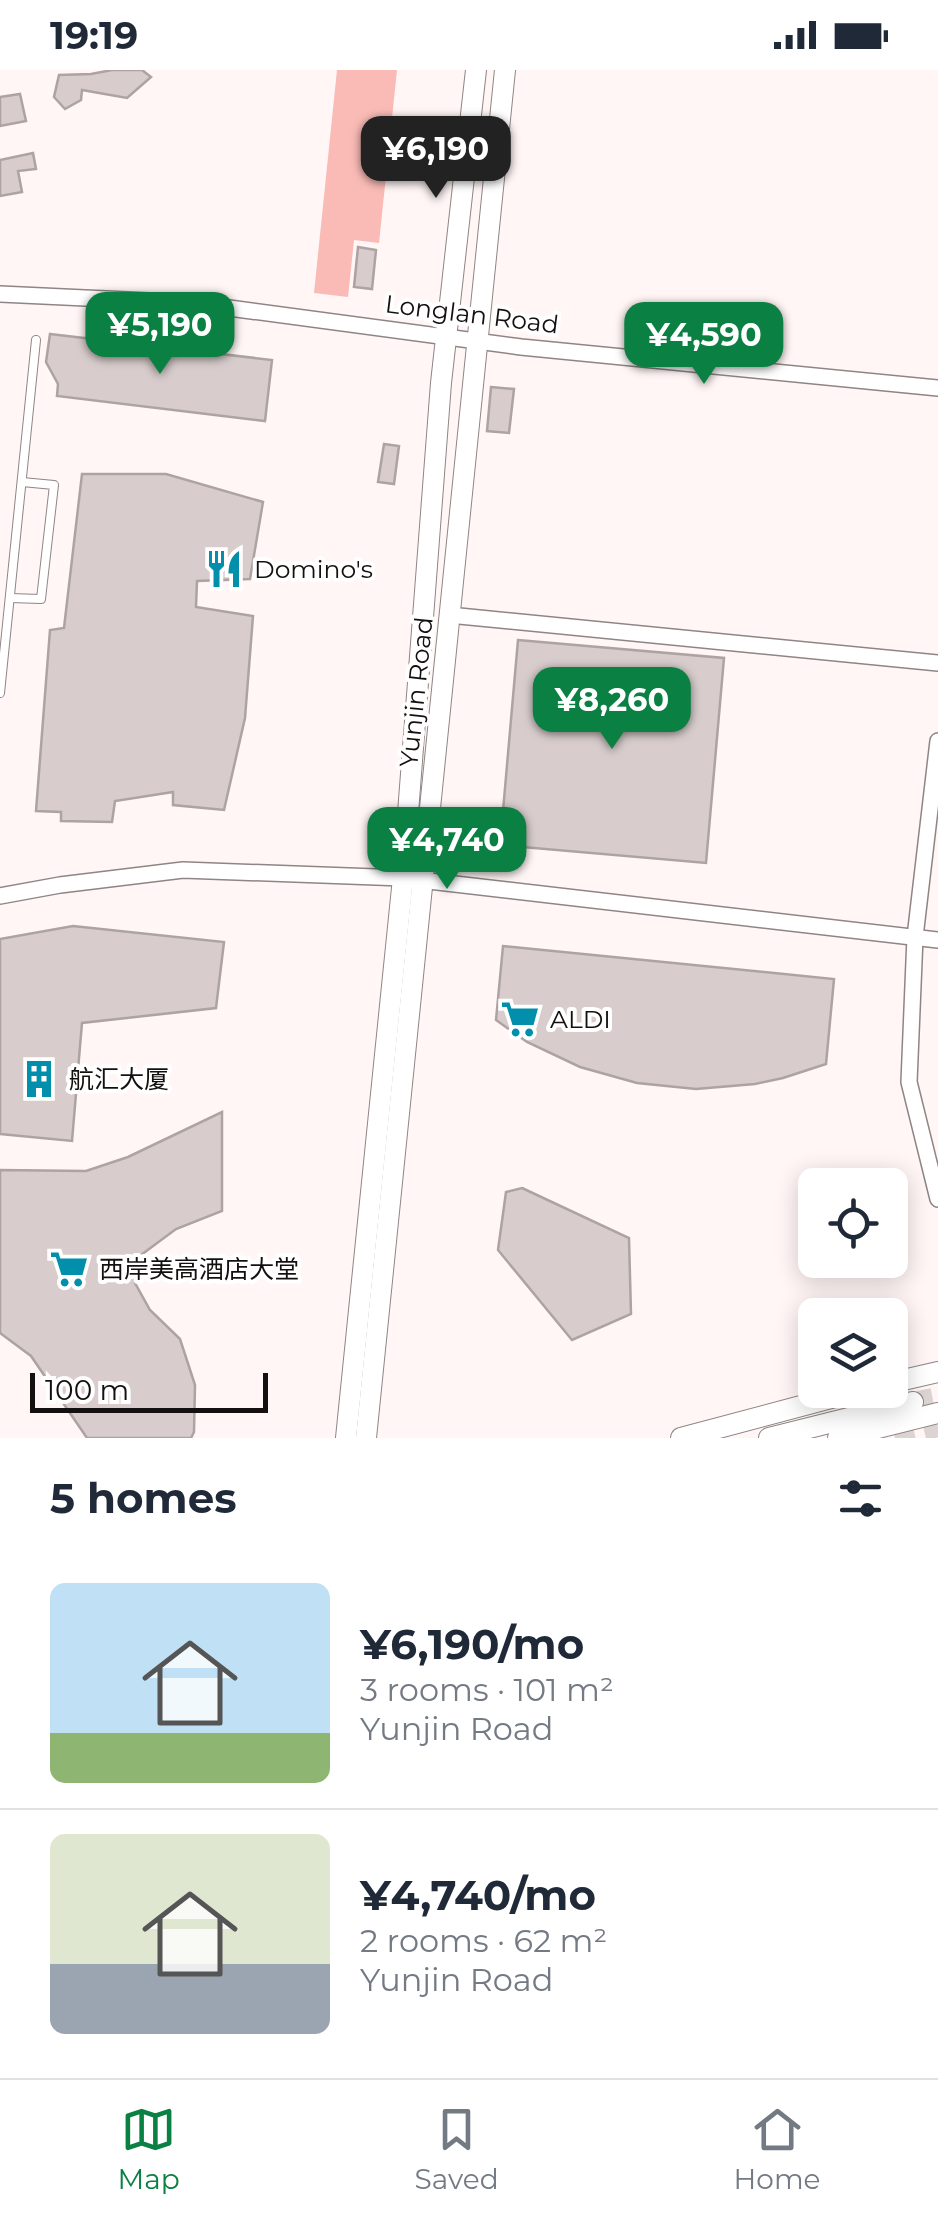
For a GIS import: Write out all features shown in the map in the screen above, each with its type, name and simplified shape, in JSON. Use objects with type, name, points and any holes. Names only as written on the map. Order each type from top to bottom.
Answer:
[{"type":"main road","name":"Yunjin Road","points":[[366,1438],[413,879],[446,337],[476,70]]},
{"type":"main road","name":"Yunjin Road","points":[[346,1438],[449,615],[505,70]]},
{"type":"main road","points":[[908,1379],[938,1372]]},
{"type":"main road","points":[[769,1438],[913,1402]]},
{"type":"main road","points":[[680,1438],[798,1407]]},
{"type":"main road","points":[[838,1438],[938,1414]]},
{"type":"street","name":"Longlan Road","points":[[0,294],[192,303],[446,337],[938,388]]},
{"type":"street","points":[[449,615],[938,663]]},
{"type":"street","points":[[938,741],[915,938],[910,1082],[938,1199]]},
{"type":"street","points":[[0,896],[60,884],[183,870],[413,879],[938,940]]},
{"type":"lane","points":[[0,692],[36,340]]},
{"type":"lane","points":[[10,598],[42,600],[54,486],[22,482]]},
{"type":"shaded area","points":[[337,70],[397,70],[379,243],[354,240],[348,297],[314,293]]},
{"type":"building","points":[[142,70],[151,77],[127,98],[82,90],[81,100],[65,109],[54,97],[59,75]]},
{"type":"building","points":[[20,94],[26,121],[0,126],[0,97]]},
{"type":"building","points":[[33,153],[36,169],[18,171],[22,192],[0,196],[0,160]]},
{"type":"building","points":[[358,247],[376,250],[372,289],[354,287]]},
{"type":"building","points":[[50,334],[272,360],[265,421],[57,396],[58,384],[46,362]]},
{"type":"building","points":[[491,387],[514,389],[509,433],[487,431]]},
{"type":"building","points":[[384,444],[399,446],[394,484],[378,482]]},
{"type":"building","points":[[82,474],[166,474],[263,502],[250,579],[197,581],[196,607],[253,616],[245,718],[224,810],[173,805],[173,792],[115,801],[112,822],[61,821],[61,812],[36,811],[50,630],[64,628]]},
{"type":"building","points":[[518,640],[724,658],[706,863],[500,845]]},
{"type":"building","name":"航汇大厦","points":[[73,926],[224,942],[216,1008],[82,1023],[72,1141],[0,1134],[0,939]]},
{"type":"building","points":[[503,946],[834,979],[826,1064],[755,1084],[696,1089],[637,1083],[580,1067],[527,1042],[496,1020]]},
{"type":"building","name":"西岸美高酒店大堂","points":[[222,1112],[222,1211],[176,1229],[141,1255],[135,1283],[150,1310],[180,1339],[195,1385],[194,1432],[191,1438],[87,1438],[31,1356],[0,1333],[0,1170],[86,1171],[128,1157]]},
{"type":"building","points":[[522,1188],[629,1238],[631,1314],[572,1340],[498,1250],[506,1192]]},
{"type":"tunnel","points":[[913,1402],[938,1397]]},
{"type":"tunnel","points":[[895,1438],[938,1427]]},
{"type":"place","name":"Domino's","points":[[224,569]]},
{"type":"place","name":"ALDI","points":[[520,1019]]},
{"type":"place","name":"航汇大厦","points":[[39,1079]]},
{"type":"place","name":"西岸美高酒店大堂","points":[[69,1269]]}]
